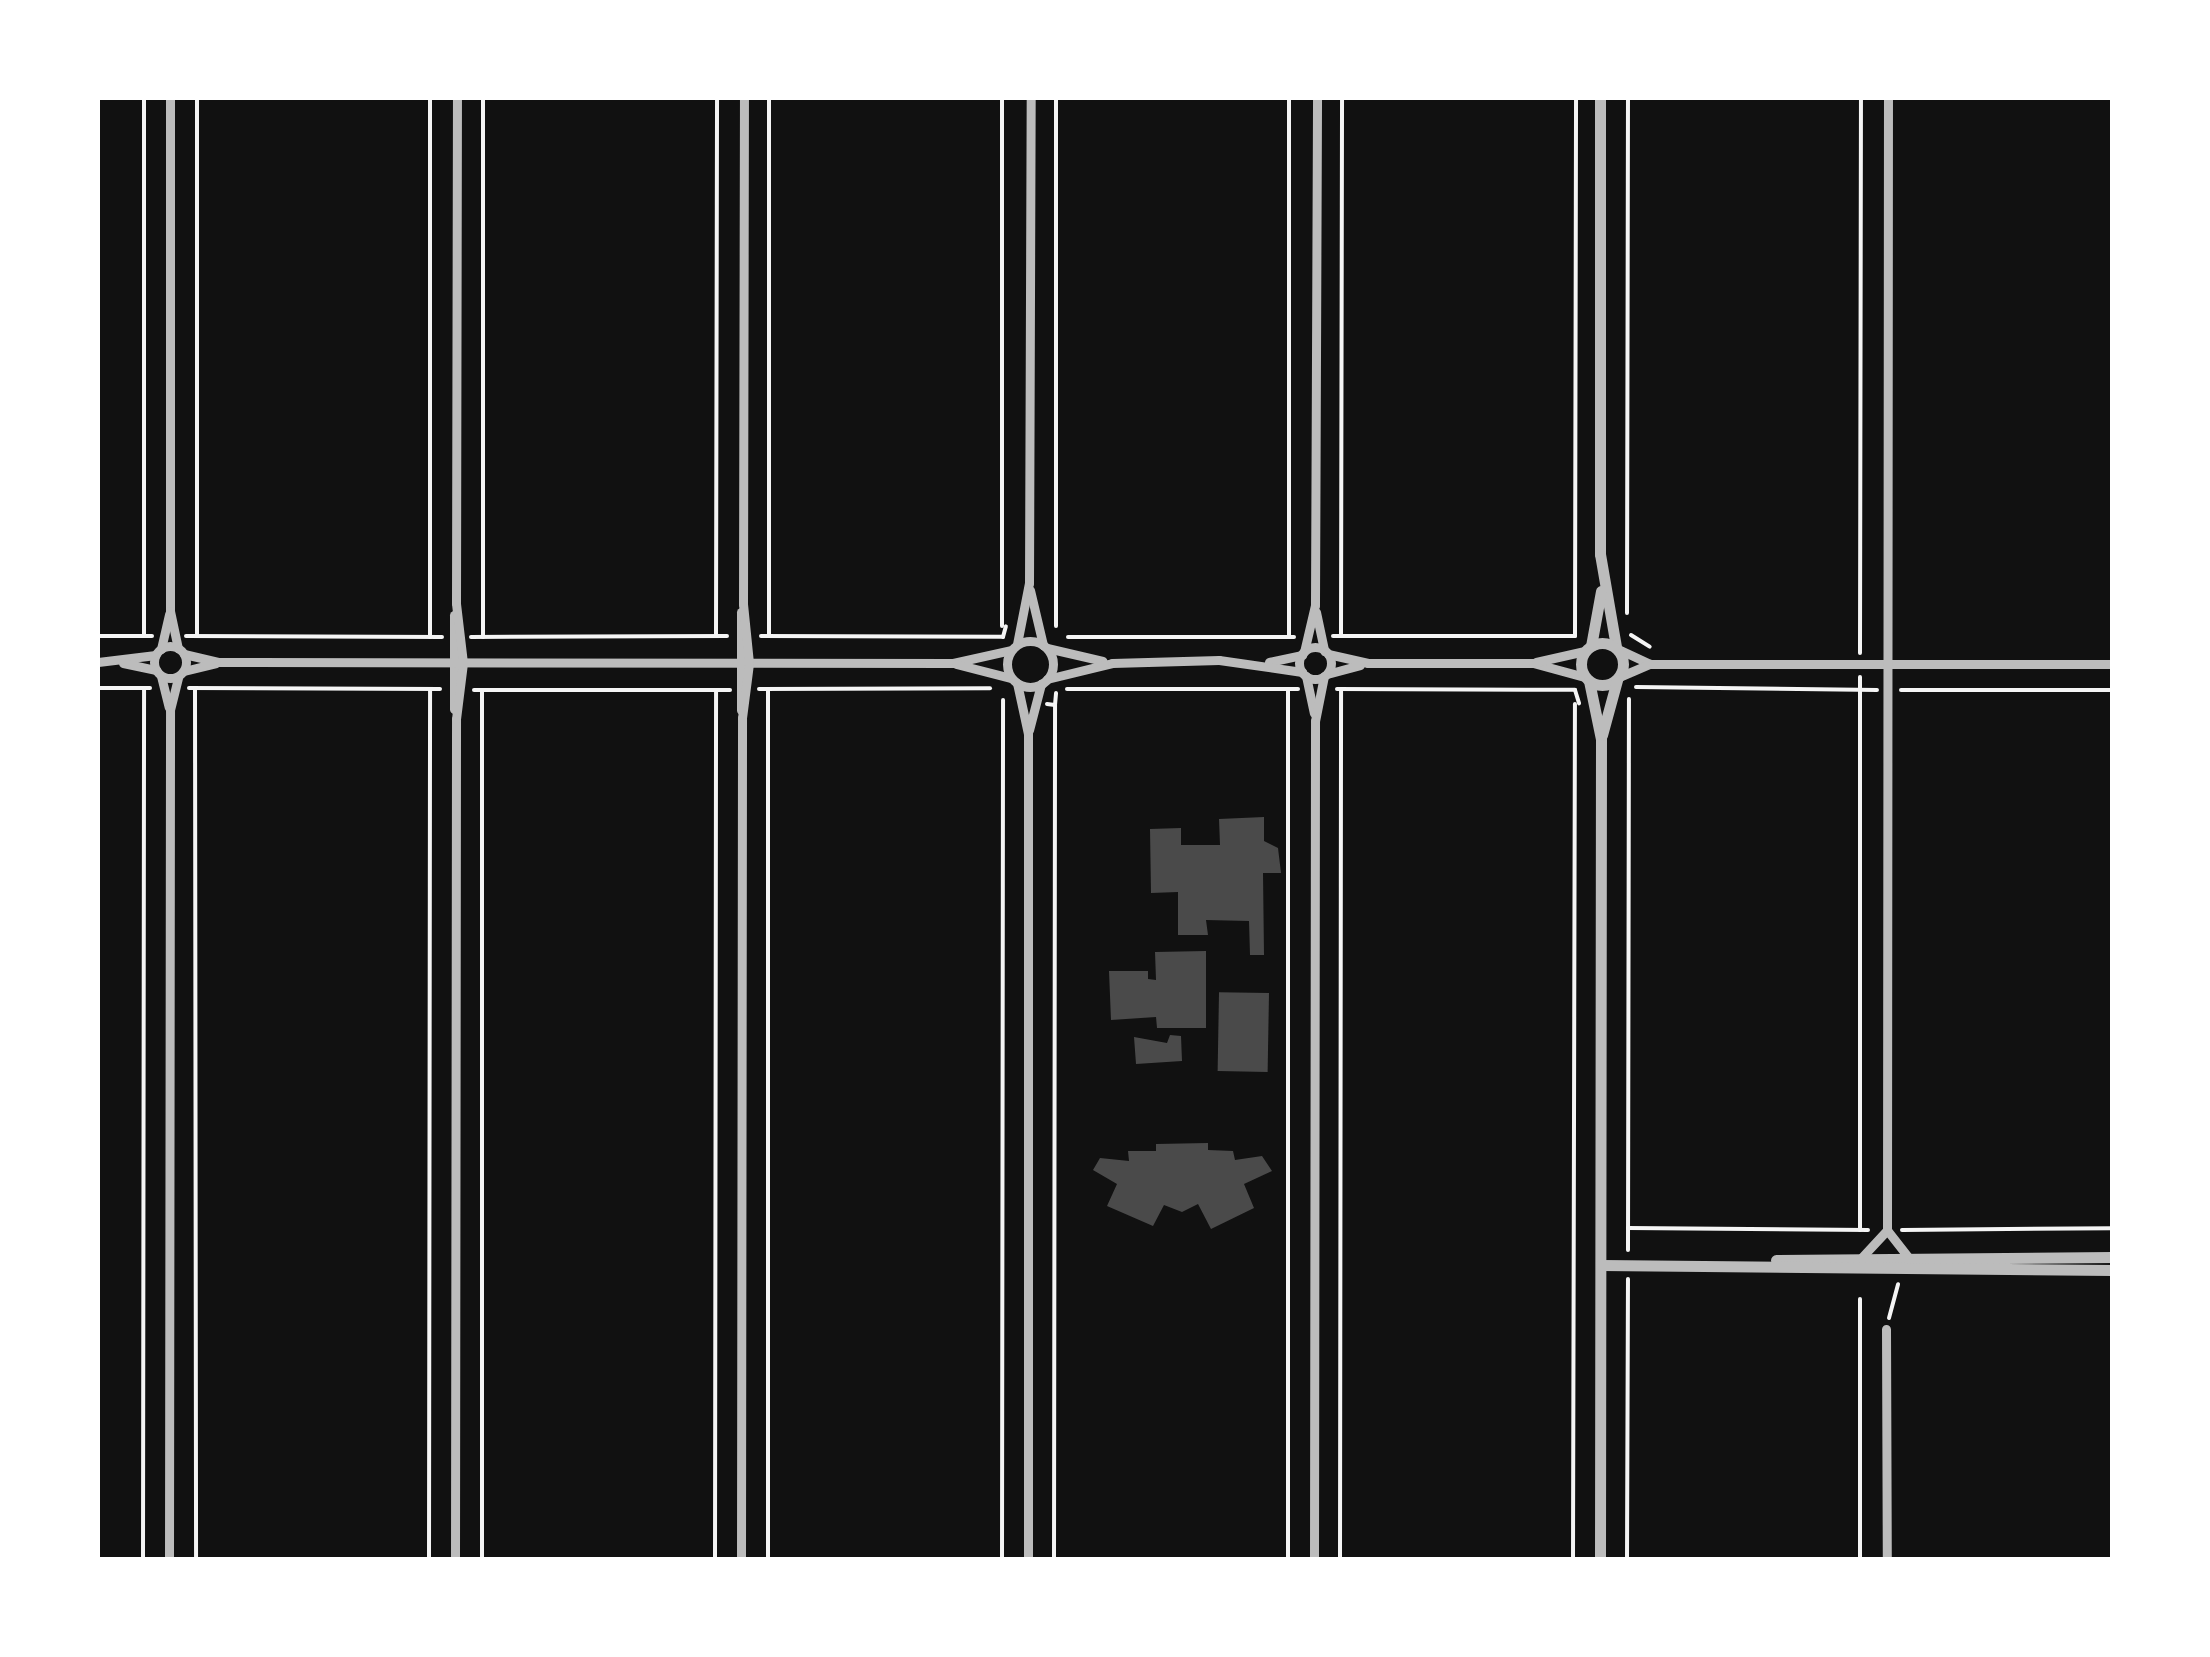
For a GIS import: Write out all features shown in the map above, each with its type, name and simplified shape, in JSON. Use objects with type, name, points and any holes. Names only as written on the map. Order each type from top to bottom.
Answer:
[{"type":"street","points":[[169,688],[181,674],[181,651],[170,612],[170,98]]},
{"type":"street","points":[[455,1560],[456,689],[450,663],[456,637],[457,98]]},
{"type":"street","points":[[741,1560],[742,690],[736,664],[743,604],[744,98]]},
{"type":"street","points":[[1028,1560],[1028,734],[1014,681],[1014,647],[1022,625],[1028,583],[1031,98]]},
{"type":"street","points":[[1314,1560],[1315,720],[1303,654],[1315,604],[1317,98]]},
{"type":"street","points":[[1600,98],[1602,590],[1588,648],[1587,679],[1601,739],[1600,1560]]},
{"type":"street","points":[[1888,98],[1887,1230],[1908,1256]]},
{"type":"street","points":[[1028,583],[1053,667],[1036,702],[1028,734]]},
{"type":"street","points":[[1601,739],[1618,678],[1617,648],[1602,590]]},
{"type":"street","points":[[1315,604],[1326,652],[1315,720]]},
{"type":"street","points":[[169,1560],[170,710],[169,688],[158,673],[158,652],[170,612]]},
{"type":"street","points":[[742,636],[749,664],[742,690]]},
{"type":"street","points":[[456,637],[463,663],[456,689]]},
{"type":"street","points":[[98,662],[181,651],[218,662],[953,663],[1014,647],[1045,647],[1112,663],[1261,663],[1326,652],[1368,663],[1534,663],[1588,648],[1617,648],[1650,664]]},
{"type":"street","points":[[115,662],[158,673],[181,674],[218,662]]},
{"type":"street","points":[[953,663],[1014,681],[1044,681],[1065,672],[1112,663]]},
{"type":"street","points":[[1261,663],[1325,675],[1368,663]]},
{"type":"street","points":[[1534,663],[1600,686],[1650,664],[2112,664]]},
{"type":"street","points":[[1862,1257],[1887,1230]]},
{"type":"street","points":[[1642,1265],[1908,1256],[2112,1257]]},
{"type":"street","points":[[1601,1265],[2112,1270]]},
{"type":"street","points":[[1886,1328],[1887,1560]]},
{"type":"path","points":[[144,98],[144,636]]},
{"type":"path","points":[[198,98],[198,636]]},
{"type":"path","points":[[430,98],[430,637]]},
{"type":"path","points":[[483,98],[483,637]]},
{"type":"path","points":[[716,636],[717,98]]},
{"type":"path","points":[[769,98],[769,636]]},
{"type":"path","points":[[176,636],[1003,637],[1002,98]]},
{"type":"path","points":[[1056,98],[1056,636],[1309,636]]},
{"type":"path","points":[[1288,637],[1289,98]]},
{"type":"path","points":[[1341,636],[1342,98]]},
{"type":"path","points":[[1321,636],[1575,636],[1576,98]]},
{"type":"path","points":[[1628,98],[1628,634],[1649,642],[1650,687]]},
{"type":"path","points":[[1860,1230],[1861,98]]},
{"type":"path","points":[[1002,626],[1022,625]]},
{"type":"path","points":[[1038,625],[1056,626]]},
{"type":"path","points":[[98,636],[164,636]]},
{"type":"path","points":[[1066,655],[1067,637]]},
{"type":"path","points":[[1065,672],[1066,690]]},
{"type":"path","points":[[1627,1560],[1629,686],[2112,690]]},
{"type":"path","points":[[98,688],[1002,688],[1002,1560]]},
{"type":"path","points":[[143,1560],[144,688]]},
{"type":"path","points":[[195,688],[196,1560]]},
{"type":"path","points":[[1340,1560],[1341,688]]},
{"type":"path","points":[[768,689],[768,1560]]},
{"type":"path","points":[[1288,689],[1288,1560]]},
{"type":"path","points":[[1054,1560],[1056,690],[1309,689]]},
{"type":"path","points":[[429,1560],[430,690]]},
{"type":"path","points":[[482,690],[482,1560]]},
{"type":"path","points":[[715,1560],[716,690]]},
{"type":"path","points":[[1321,690],[1575,690],[1573,1560]]},
{"type":"path","points":[[1003,700],[1021,702]]},
{"type":"path","points":[[1036,702],[1055,705]]},
{"type":"path","points":[[1575,704],[1593,703]]},
{"type":"path","points":[[1610,704],[1629,703]]},
{"type":"path","points":[[1628,1228],[2112,1228]]},
{"type":"path","points":[[1886,1328],[1902,1270]]},
{"type":"path","points":[[1860,1299],[1860,1560]]},
{"type":"building","points":[[1264,817],[1264,841],[1278,848],[1281,873],[1263,873],[1264,955],[1250,955],[1249,921],[1206,920],[1208,935],[1178,935],[1178,892],[1151,893],[1150,829],[1181,828],[1181,845],[1220,845],[1219,819]]},
{"type":"building","points":[[1206,951],[1206,1028],[1157,1028],[1156,1017],[1111,1020],[1109,971],[1148,971],[1148,979],[1156,980],[1155,952]]},
{"type":"building","points":[[1219,992],[1269,993],[1268,1072],[1218,1071]]},
{"type":"building","points":[[1170,1035],[1181,1036],[1182,1061],[1136,1064],[1134,1037],[1167,1043]]},
{"type":"building","points":[[1208,1143],[1208,1150],[1233,1151],[1235,1160],[1262,1156],[1272,1171],[1244,1184],[1254,1208],[1211,1229],[1198,1204],[1182,1212],[1164,1205],[1153,1226],[1107,1206],[1117,1184],[1093,1170],[1100,1158],[1129,1161],[1128,1151],[1156,1151],[1156,1144]]}]
